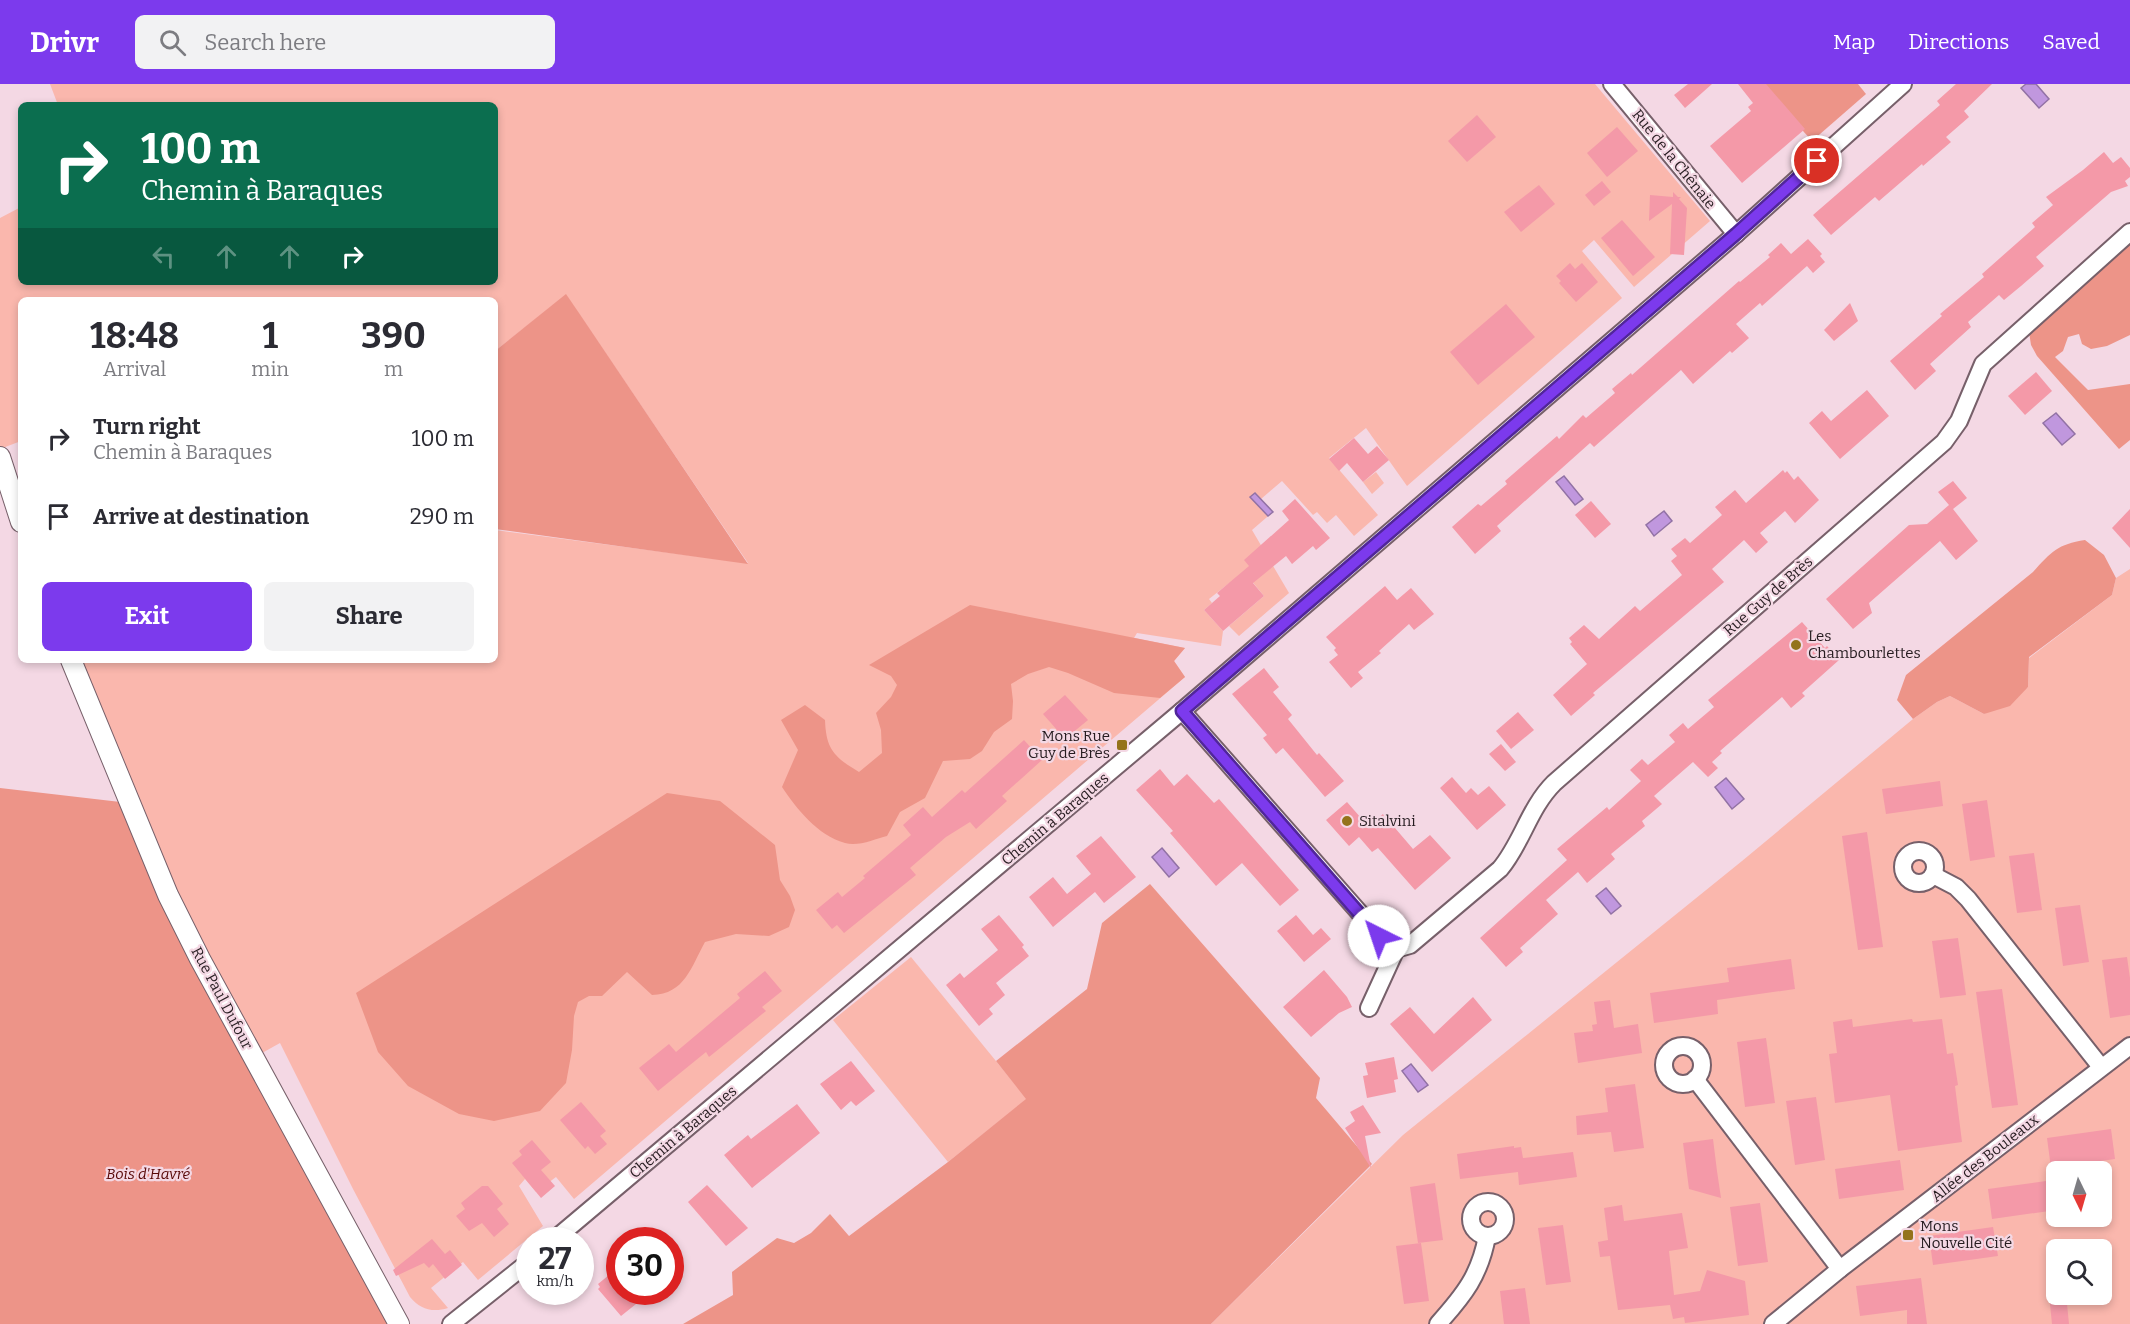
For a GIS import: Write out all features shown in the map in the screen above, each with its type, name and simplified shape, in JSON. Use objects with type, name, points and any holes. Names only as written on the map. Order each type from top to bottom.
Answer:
[{"type":"street","name":"Rue de la Chênaie","points":[[1612,84],[1736,234]]},
{"type":"street","name":"Chemin à Baraques","points":[[569,1227],[1182,711],[1736,234],[1903,84]]},
{"type":"street","name":"Rue Guy de Brès","points":[[1396,949],[1410,945],[1500,869],[1509,858],[1536,805],[1554,783],[1944,442],[1959,421],[1983,364],[2130,232]]},
{"type":"street","points":[[0,457],[18,513]]},
{"type":"street","name":"Rue Paul Dufour","points":[[72,663],[168,895],[216,988],[399,1324]]},
{"type":"street","points":[[1182,711],[1379,936],[1396,949],[1369,1008]]},
{"type":"street","points":[[1933,875],[1956,887],[1968,899],[2101,1067]]},
{"type":"street","name":"Allée des Bouleaux","points":[[1773,1324],[1840,1269],[2130,1046]]},
{"type":"street","points":[[1695,1079],[1840,1269]]},
{"type":"street","points":[[1438,1324],[1473,1282],[1487,1236]]},
{"type":"street","points":[[451,1324],[516,1272]]},
{"type":"shaded area","points":[[50,84],[1595,84],[1710,221],[1634,287],[1594,240],[1582,251],[1622,298],[1407,486],[1366,428],[1329,458],[1378,515],[1354,536],[1336,515],[1327,523],[1317,512],[1313,515],[1282,481],[1261,499],[1273,512],[1252,530],[1289,593],[1239,636],[1229,626],[1264,596],[1246,574],[1228,584],[1209,599],[1212,603],[1204,610],[1223,631],[1221,646],[1137,633],[1134,638],[1185,648],[1174,661],[1185,677],[574,1199],[556,1177],[536,1192],[525,1179],[519,1186],[543,1226],[516,1227],[516,1248],[478,1280],[463,1262],[431,1288],[448,1308],[432,1310],[422,1307],[410,1297],[280,1043],[253,1058],[72,663],[498,663],[498,530],[748,563],[566,295],[498,349],[498,297],[18,297],[18,442],[0,449],[0,218],[18,209],[18,285],[498,285],[498,102],[57,102]]},
{"type":"shaded area","points":[[2026,84],[2036,84],[2049,99],[2039,108],[2021,88]]},
{"type":"shaded area","points":[[2056,413],[2075,434],[2062,445],[2043,423]]},
{"type":"shaded area","points":[[1376,472],[1384,483],[1372,494],[1363,482]]},
{"type":"shaded area","points":[[1564,476],[1583,499],[1575,505],[1556,482]]},
{"type":"shaded area","points":[[1255,493],[1273,512],[1268,516],[1250,497]]},
{"type":"shaded area","points":[[1664,511],[1672,521],[1654,536],[1646,525]]},
{"type":"shaded area","points":[[2130,569],[2130,1324],[1211,1324],[1403,1135],[1742,861],[1913,719],[1950,696],[1984,714],[2028,687],[2029,658],[2112,595],[2116,578]]},
{"type":"shaded area","points":[[1726,778],[1744,799],[1732,809],[1715,787]]},
{"type":"shaded area","points":[[1162,848],[1179,868],[1169,877],[1152,857]]},
{"type":"shaded area","points":[[1606,888],[1621,906],[1611,914],[1596,896]]},
{"type":"shaded area","points":[[911,957],[1027,1099],[948,1162],[833,1020]]},
{"type":"shaded area","points":[[1411,1064],[1428,1085],[1418,1092],[1402,1071]]},
{"type":"green space","points":[[1761,84],[1858,84],[1866,94],[1812,141]]},
{"type":"green space","points":[[2130,244],[2130,335],[2107,346],[2091,349],[2082,344],[2079,334],[2068,337],[2063,351],[2055,357],[2088,390],[2130,384],[2130,440],[2119,449],[2037,356],[2031,345],[2029,332]]},
{"type":"green space","points":[[566,294],[748,564],[498,529],[498,349]]},
{"type":"green space","points":[[2085,540],[2104,555],[2116,578],[2112,595],[2029,657],[2028,687],[2010,706],[1984,714],[1950,696],[1913,719],[1897,700],[1906,675],[2033,572],[2056,550]]},
{"type":"green space","points":[[970,605],[1185,648],[1174,661],[1185,677],[1160,698],[1114,693],[1049,667],[1028,674],[1011,684],[1012,719],[994,732],[982,751],[970,759],[943,761],[925,798],[900,812],[887,836],[850,844],[825,834],[801,812],[782,787],[798,750],[781,720],[805,705],[825,720],[827,738],[833,751],[843,762],[859,772],[882,753],[881,730],[876,713],[891,697],[897,685],[891,676],[869,665]]},
{"type":"green space","name":"Bois d'Havré","points":[[0,788],[129,803],[399,1324],[0,1324]]},
{"type":"green space","points":[[667,793],[720,801],[775,845],[780,880],[795,910],[789,927],[769,936],[736,934],[705,942],[686,978],[672,990],[652,995],[627,972],[602,996],[589,996],[578,1002],[574,1016],[572,1050],[566,1083],[540,1111],[494,1121],[459,1114],[408,1086],[378,1052],[356,993]]},
{"type":"green space","points":[[1150,884],[1320,1078],[1316,1098],[1372,1164],[1211,1324],[683,1324],[733,1295],[732,1272],[777,1238],[794,1243],[811,1233],[830,1214],[849,1236],[948,1162],[1026,1099],[996,1061],[1087,989],[1102,923]]},
{"type":"building","points":[[1688,84],[1712,84],[1685,108],[1674,95]]},
{"type":"building","points":[[1738,84],[1766,84],[1805,129],[1742,183],[1710,146],[1751,111],[1748,107],[1753,103]]},
{"type":"building","points":[[1956,84],[1992,84],[1964,111],[1969,117],[1946,137],[1951,142],[1879,201],[1875,197],[1831,235],[1813,215],[1940,105],[1937,101]]},
{"type":"building","points":[[1477,115],[1496,137],[1467,162],[1448,141]]},
{"type":"building","points":[[1617,127],[1638,151],[1607,177],[1587,153]]},
{"type":"building","points":[[2104,152],[2113,163],[2121,157],[2130,168],[2130,177],[2125,181],[2128,186],[2111,192],[2036,257],[2044,266],[2021,286],[2004,300],[1999,295],[1968,322],[1971,327],[1930,364],[1936,371],[1915,390],[1890,361],[1942,316],[1940,314],[1984,277],[1982,274],[2035,227],[2032,223],[2053,205],[2046,197]]},
{"type":"building","points":[[1602,181],[1611,192],[1594,206],[1585,195]]},
{"type":"building","points":[[1539,185],[1555,204],[1521,232],[1504,212]]},
{"type":"building","points":[[1673,192],[1681,197],[1679,199],[1687,208],[1684,255],[1670,254],[1672,204],[1649,221],[1650,195],[1673,197]]},
{"type":"building","points":[[1622,220],[1655,257],[1633,276],[1601,238]]},
{"type":"building","points":[[1808,239],[1822,254],[1820,256],[1825,262],[1813,273],[1807,266],[1762,306],[1760,303],[1736,324],[1749,338],[1732,353],[1730,351],[1693,384],[1681,370],[1594,447],[1590,443],[1497,526],[1501,531],[1475,554],[1452,527],[1478,504],[1481,506],[1507,484],[1505,481],[1557,436],[1559,439],[1583,415],[1586,418],[1615,393],[1612,389],[1631,373],[1632,375],[1739,281],[1770,257],[1768,255],[1781,243],[1791,254]]},
{"type":"building","points":[[1570,263],[1575,269],[1582,263],[1598,282],[1576,302],[1559,283],[1561,281],[1556,276]]},
{"type":"building","points":[[1850,303],[1858,321],[1834,341],[1824,330]]},
{"type":"building","points":[[1506,304],[1535,337],[1478,385],[1450,352]]},
{"type":"building","points":[[2036,372],[2052,391],[2025,415],[2008,396]]},
{"type":"building","points":[[1867,390],[1889,416],[1840,459],[1809,423],[1822,411],[1831,421]]},
{"type":"building","points":[[1354,438],[1368,454],[1377,446],[1389,460],[1363,482],[1347,463],[1339,471],[1329,459]]},
{"type":"building","points":[[1783,470],[1785,473],[1787,471],[1794,480],[1798,476],[1819,500],[1795,523],[1785,511],[1760,533],[1768,542],[1756,553],[1744,540],[1712,569],[1724,582],[1593,693],[1595,695],[1571,716],[1553,695],[1587,664],[1570,644],[1572,642],[1569,638],[1584,625],[1599,639],[1635,606],[1640,611],[1682,575],[1671,561],[1677,556],[1671,549],[1685,538],[1690,543],[1722,515],[1715,507],[1735,490],[1746,503]]},
{"type":"building","points":[[1953,481],[1967,498],[1953,509],[1978,541],[1956,560],[1940,541],[1869,603],[1872,613],[1853,629],[1826,599],[1909,525],[1927,524],[1949,505],[1938,492]]},
{"type":"building","points":[[1295,499],[1330,538],[1316,550],[1313,546],[1292,564],[1286,556],[1253,583],[1264,596],[1223,631],[1204,610],[1220,596],[1217,593],[1249,566],[1244,560],[1289,520],[1282,511]]},
{"type":"building","points":[[1591,501],[1611,524],[1595,538],[1575,515]]},
{"type":"building","points":[[2130,509],[2130,548],[2112,528]]},
{"type":"building","points":[[1385,586],[1397,600],[1411,588],[1434,614],[1414,630],[1409,624],[1379,651],[1381,653],[1358,672],[1363,678],[1351,688],[1329,662],[1338,655],[1334,650],[1336,648],[1326,637]]},
{"type":"building","points":[[1802,622],[1839,660],[1802,693],[1805,696],[1791,708],[1782,697],[1720,751],[1722,753],[1712,762],[1718,768],[1708,777],[1693,762],[1654,796],[1662,804],[1642,821],[1645,826],[1611,854],[1615,859],[1587,883],[1578,872],[1546,900],[1558,914],[1520,948],[1523,952],[1506,967],[1480,938],[1567,860],[1557,849],[1607,807],[1609,810],[1641,781],[1630,770],[1642,759],[1648,765],[1675,742],[1669,735],[1683,723],[1688,729],[1714,707],[1708,700]]},
{"type":"building","points":[[1264,668],[1279,687],[1273,692],[1292,715],[1288,719],[1317,755],[1319,753],[1344,781],[1325,797],[1283,748],[1276,754],[1263,738],[1267,735],[1232,694]]},
{"type":"building","points":[[1065,695],[1088,720],[1065,739],[1043,714]]},
{"type":"building","points":[[1518,712],[1534,730],[1511,749],[1496,731]]},
{"type":"building","points":[[1024,740],[1042,760],[1002,796],[1007,801],[976,829],[970,822],[946,837],[910,868],[916,875],[844,933],[837,925],[832,929],[816,910],[838,892],[842,897],[911,835],[903,825],[923,807],[932,817],[962,790],[965,793]]},
{"type":"building","points":[[1501,744],[1516,762],[1505,771],[1489,754]]},
{"type":"building","points":[[1160,769],[1174,786],[1187,774],[1214,803],[1219,799],[1299,890],[1280,906],[1242,863],[1216,886],[1170,833],[1173,831],[1136,790]]},
{"type":"building","points":[[1452,777],[1466,793],[1471,788],[1478,795],[1489,786],[1506,805],[1477,830],[1440,788]]},
{"type":"building","points":[[1940,781],[1943,806],[1886,814],[1882,789]]},
{"type":"building","points":[[1987,800],[1995,857],[1970,861],[1962,804]]},
{"type":"building","points":[[1347,802],[1368,826],[1383,814],[1413,849],[1430,835],[1451,858],[1415,890],[1378,848],[1372,852],[1359,837],[1349,846],[1326,820]]},
{"type":"building","points":[[1867,832],[1883,947],[1858,950],[1842,836]]},
{"type":"building","points":[[1101,836],[1136,877],[1104,903],[1095,892],[1053,927],[1029,897],[1053,877],[1067,894],[1091,874],[1076,856]]},
{"type":"building","points":[[2034,853],[2042,910],[2017,913],[2009,856]]},
{"type":"building","points":[[2080,905],[2089,962],[2063,966],[2055,908]]},
{"type":"building","points":[[999,915],[1024,945],[1022,947],[1029,956],[996,983],[1005,995],[989,1009],[993,1014],[979,1026],[946,985],[960,973],[964,978],[998,950],[981,929]]},
{"type":"building","points":[[1296,915],[1313,935],[1321,928],[1331,939],[1304,962],[1277,931]]},
{"type":"building","points":[[1958,938],[1966,995],[1940,998],[1932,941]]},
{"type":"building","points":[[2127,957],[2130,978],[2130,1015],[2110,1018],[2102,960]]},
{"type":"building","points":[[1791,959],[1795,989],[1717,1000],[1718,1014],[1654,1023],[1650,993],[1729,982],[1727,968]]},
{"type":"building","points":[[1324,970],[1347,997],[1352,1007],[1339,1013],[1311,1037],[1283,1007]]},
{"type":"building","points":[[765,971],[782,991],[762,1007],[766,1011],[709,1057],[706,1052],[658,1091],[639,1068],[669,1044],[676,1052],[740,998],[737,994]]},
{"type":"building","points":[[2002,989],[2018,1105],[1992,1108],[1976,992]]},
{"type":"building","points":[[1473,997],[1492,1020],[1432,1072],[1390,1024],[1410,1007],[1434,1034]]},
{"type":"building","points":[[1610,1000],[1614,1028],[1638,1024],[1642,1053],[1578,1063],[1574,1033],[1593,1031],[1592,1025],[1597,1024],[1594,1002]]},
{"type":"building","points":[[1852,1019],[1853,1027],[1912,1019],[1913,1022],[1942,1019],[1947,1054],[1953,1053],[1962,1142],[1898,1151],[1890,1095],[1835,1103],[1829,1054],[1837,1053],[1833,1022]]},
{"type":"building","points":[[1766,1038],[1775,1103],[1745,1107],[1737,1042]]},
{"type":"building","points":[[1394,1057],[1398,1079],[1394,1080],[1396,1092],[1367,1098],[1363,1076],[1368,1075],[1365,1063]]},
{"type":"building","points":[[851,1061],[875,1091],[856,1106],[851,1101],[841,1110],[820,1084]]},
{"type":"building","points":[[1635,1084],[1644,1148],[1614,1152],[1611,1132],[1577,1135],[1576,1116],[1608,1112],[1605,1088]]},
{"type":"building","points":[[1816,1097],[1825,1160],[1795,1165],[1786,1101]]},
{"type":"building","points":[[581,1102],[606,1131],[600,1136],[607,1144],[595,1154],[588,1146],[585,1149],[560,1120]]},
{"type":"building","points":[[797,1104],[820,1133],[752,1188],[724,1155],[748,1135],[751,1139]]},
{"type":"building","points":[[1363,1105],[1381,1133],[1365,1136],[1371,1168],[1345,1128],[1355,1121],[1350,1112]]},
{"type":"building","points":[[2111,1129],[2115,1159],[2050,1161],[2047,1138]]},
{"type":"building","points":[[1713,1139],[1721,1198],[1689,1189],[1683,1143]]},
{"type":"building","points":[[532,1140],[551,1162],[541,1170],[555,1186],[541,1198],[512,1163],[522,1155],[519,1151]]},
{"type":"building","points":[[1514,1146],[1514,1148],[1521,1147],[1523,1158],[1573,1152],[1577,1177],[1519,1185],[1518,1172],[1460,1179],[1457,1154]]},
{"type":"building","points":[[1900,1160],[1904,1190],[1839,1199],[1835,1169]]},
{"type":"building","points":[[2046,1181],[2046,1211],[1992,1219],[1988,1189]]},
{"type":"building","points":[[1435,1183],[1443,1240],[1418,1243],[1410,1187]]},
{"type":"building","points":[[707,1185],[748,1228],[726,1246],[688,1202]]},
{"type":"building","points":[[482,1186],[488,1186],[503,1204],[497,1209],[509,1224],[494,1237],[482,1223],[469,1231],[456,1216],[465,1209],[461,1203]]},
{"type":"building","points":[[1760,1203],[1768,1262],[1738,1266],[1730,1207]]},
{"type":"building","points":[[1622,1205],[1624,1221],[1682,1213],[1688,1248],[1669,1251],[1674,1295],[1700,1291],[1707,1270],[1745,1281],[1749,1315],[1685,1323],[1684,1317],[1673,1319],[1670,1305],[1618,1310],[1610,1256],[1600,1257],[1598,1242],[1608,1240],[1604,1208]]},
{"type":"building","points":[[1563,1225],[1571,1282],[1546,1285],[1538,1228]]},
{"type":"building","points":[[1993,1227],[1998,1256],[1933,1265],[1929,1236]]},
{"type":"building","points":[[432,1239],[445,1254],[450,1250],[462,1265],[445,1279],[433,1264],[429,1268],[424,1263],[396,1276],[393,1270]]},
{"type":"building","points":[[1421,1243],[1429,1301],[1404,1304],[1396,1246]]},
{"type":"building","points":[[606,1277],[606,1298],[598,1289],[600,1287],[598,1284]]},
{"type":"building","points":[[1921,1278],[1927,1324],[1907,1324],[1907,1310],[1860,1316],[1856,1286]]},
{"type":"building","points":[[1525,1288],[1530,1324],[1504,1324],[1500,1291]]},
{"type":"building","points":[[612,1305],[635,1305],[621,1316]]},
{"type":"building","points":[[2050,1305],[2067,1305],[2069,1324],[2052,1324]]},
{"type":"place","name":"Les Chambourlettes","points":[[1796,645]]},
{"type":"place","name":"Mons Rue Guy de Brès","points":[[1122,745]]},
{"type":"place","name":"Sitalvini","points":[[1347,821]]},
{"type":"place","name":"Mons Nouvelle Cité","points":[[1908,1235]]},
{"type":"route","points":[[1379,936],[1182,711],[1736,234],[1817,161]]}]
